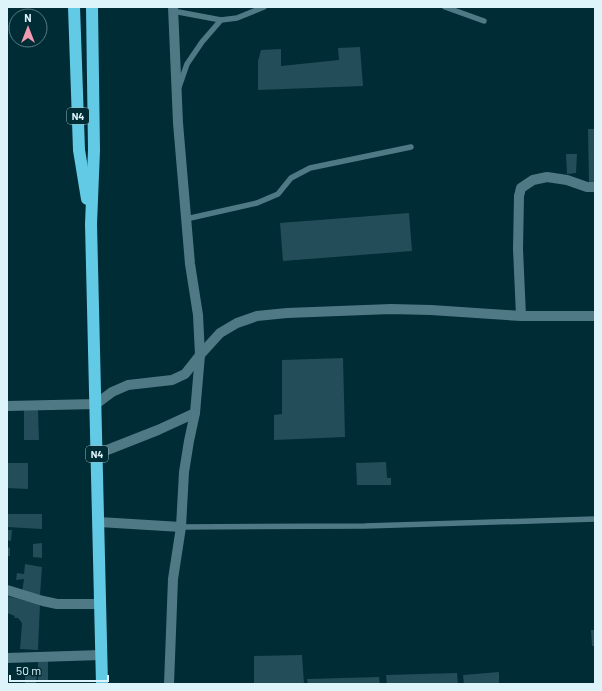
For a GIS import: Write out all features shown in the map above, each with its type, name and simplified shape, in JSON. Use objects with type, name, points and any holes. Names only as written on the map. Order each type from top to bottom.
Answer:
[{"type":"highway","name":"N4","points":[[74,7],[79,150],[91,224]]},
{"type":"highway","name":"N4","points":[[92,7],[94,150],[91,224],[102,684]]},
{"type":"street","points":[[169,684],[173,579],[181,527],[184,472],[195,413],[200,355],[198,315],[190,264],[178,123],[173,9]]},
{"type":"street","points":[[521,316],[518,249],[519,196],[521,188],[533,180],[548,177],[567,180],[587,187],[595,187]]},
{"type":"street","points":[[7,406],[96,404],[112,392],[128,385],[172,380],[185,374],[220,333],[237,323],[257,316],[287,313],[391,309],[521,316],[595,316]]},
{"type":"street","points":[[97,454],[158,430],[195,413]]},
{"type":"street","points":[[99,522],[181,527]]},
{"type":"street","points":[[7,590],[58,604],[100,604]]},
{"type":"street","points":[[7,658],[102,655]]},
{"type":"lane","points":[[173,9],[221,20],[237,18],[264,7]]},
{"type":"lane","points":[[445,7],[484,21]]},
{"type":"lane","points":[[176,95],[187,64],[202,42],[221,20]]},
{"type":"lane","points":[[186,218],[257,203],[278,194],[291,178],[310,168],[410,147]]},
{"type":"lane","points":[[181,527],[365,526],[595,519]]},
{"type":"building","points":[[360,47],[363,86],[258,90],[258,61],[261,50],[281,49],[281,66],[339,60],[338,48]]},
{"type":"building","points":[[588,129],[595,129],[595,182],[589,182]]},
{"type":"building","points":[[566,154],[577,154],[576,173],[567,174]]},
{"type":"building","points":[[409,213],[412,251],[283,261],[280,223]]},
{"type":"building","points":[[343,358],[345,437],[274,440],[274,415],[282,414],[282,360]]},
{"type":"building","points":[[24,410],[38,410],[39,440],[24,440]]},
{"type":"building","points":[[386,462],[387,478],[391,478],[391,485],[357,485],[356,463]]},
{"type":"building","points":[[7,463],[28,463],[28,489],[7,488]]},
{"type":"building","points":[[7,514],[42,514],[42,529],[7,527]]},
{"type":"building","points":[[7,530],[12,530],[11,541],[7,540]]},
{"type":"building","points":[[42,543],[42,558],[33,557],[33,544]]},
{"type":"building","points":[[7,547],[10,548],[10,556],[7,556]]},
{"type":"building","points":[[25,564],[42,567],[40,595],[22,592],[24,579],[16,580],[17,573],[24,574]]},
{"type":"building","points":[[7,596],[40,604],[38,650],[20,649],[22,623],[18,618],[14,618],[15,616],[7,613]]},
{"type":"building","points":[[591,630],[595,630],[595,646],[592,646]]},
{"type":"building","points":[[302,655],[304,684],[254,684],[254,656]]},
{"type":"building","points":[[48,661],[48,680],[38,680],[38,662]]},
{"type":"building","points":[[499,672],[499,684],[464,684],[463,675]]},
{"type":"building","points":[[457,673],[458,684],[387,684],[386,675]]},
{"type":"building","points":[[25,675],[37,675],[36,683],[25,683]]},
{"type":"building","points":[[379,677],[380,684],[308,684],[307,679]]}]
